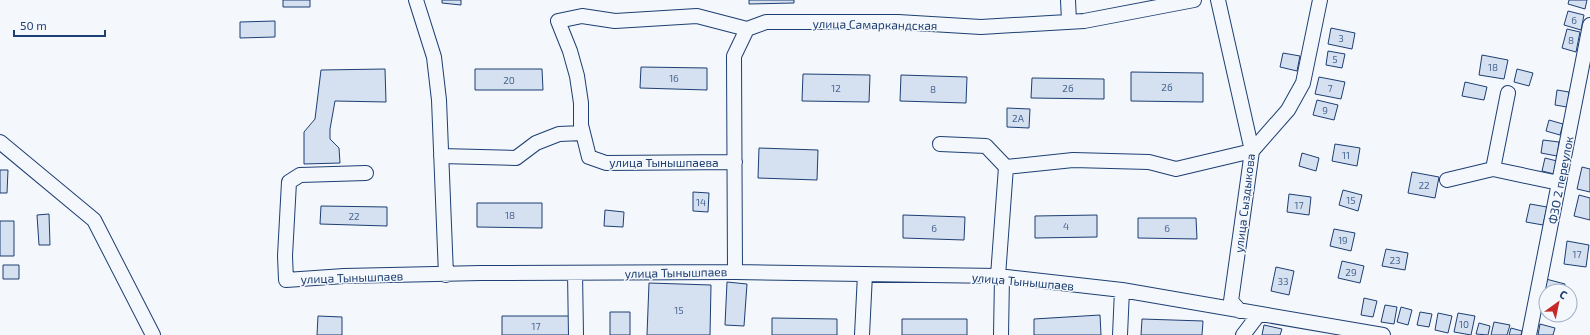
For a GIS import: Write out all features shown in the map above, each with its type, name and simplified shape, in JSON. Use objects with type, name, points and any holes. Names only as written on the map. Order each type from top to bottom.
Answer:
[{"type":"street","points":[[416,0],[434,57],[440,100],[446,274]]},
{"type":"street","points":[[1068,0],[1069,21]]},
{"type":"street","name":"улица Самаркандская","points":[[747,29],[766,22],[898,22],[981,27],[1084,21],[1194,0]]},
{"type":"street","name":"улица Сыздыкова","points":[[1218,0],[1252,151],[1231,301],[1240,311]]},
{"type":"street","points":[[1006,167],[1073,160],[1149,162],[1176,169],[1252,151],[1288,110],[1303,83],[1320,0]]},
{"type":"street","name":"улица Тынышпаева","points":[[735,162],[606,163],[589,156],[583,133],[577,76],[570,51],[558,22],[582,16],[615,21],[697,16],[747,29],[734,56],[735,162],[735,272]]},
{"type":"street","name":"ФЗО 2 переулок","points":[[1529,335],[1590,25]]},
{"type":"street","points":[[1493,169],[1508,93]]},
{"type":"street","points":[[441,156],[516,158],[536,142],[559,134],[583,133]]},
{"type":"street","points":[[0,142],[94,220],[153,335]]},
{"type":"street","points":[[940,144],[986,146],[1006,167],[1000,277],[1001,335]]},
{"type":"street","points":[[1447,180],[1493,169],[1559,183]]},
{"type":"street","name":"улица Тынышпаев","points":[[366,173],[300,175],[289,182],[286,280],[344,276],[481,273],[735,272],[1000,277],[1122,290],[1383,335]]},
{"type":"street","points":[[575,273],[576,335]]},
{"type":"street","points":[[862,335],[865,274]]},
{"type":"street","points":[[1120,335],[1122,290]]},
{"type":"street","points":[[1243,335],[1259,314]]},
{"type":"building","points":[[283,0],[310,0],[310,7],[283,7]]},
{"type":"building","points":[[442,0],[461,0],[461,5],[442,3]]},
{"type":"building","points":[[749,0],[794,0],[794,3],[749,4]]},
{"type":"building","points":[[1569,0],[1587,0],[1585,9],[1568,4]]},
{"type":"building","points":[[1568,11],[1584,15],[1581,30],[1564,25]]},
{"type":"building","points":[[275,21],[275,37],[240,38],[240,22]]},
{"type":"building","points":[[1331,28],[1355,33],[1352,49],[1328,44]]},
{"type":"building","points":[[1567,29],[1580,32],[1576,52],[1562,48]]},
{"type":"building","points":[[1328,51],[1345,54],[1342,68],[1326,65]]},
{"type":"building","points":[[1283,53],[1300,56],[1297,71],[1280,67]]},
{"type":"building","points":[[1482,55],[1508,60],[1504,79],[1479,75]]},
{"type":"building","points":[[641,67],[707,68],[707,90],[640,88]]},
{"type":"building","points":[[385,69],[386,102],[335,101],[330,129],[330,139],[339,148],[340,163],[304,164],[304,132],[315,119],[321,70]]},
{"type":"building","points":[[475,69],[542,69],[543,90],[475,90]]},
{"type":"building","points":[[1517,69],[1533,73],[1529,86],[1514,82]]},
{"type":"building","points":[[1131,72],[1203,73],[1203,102],[1131,101]]},
{"type":"building","points":[[803,74],[870,75],[869,102],[802,101]]},
{"type":"building","points":[[901,75],[967,77],[966,103],[900,101]]},
{"type":"building","points":[[1319,77],[1345,82],[1341,99],[1315,94]]},
{"type":"building","points":[[1032,78],[1104,79],[1104,99],[1031,98]]},
{"type":"building","points":[[1465,82],[1487,87],[1484,100],[1462,96]]},
{"type":"building","points":[[1557,90],[1569,92],[1567,107],[1555,105]]},
{"type":"building","points":[[1317,100],[1338,105],[1334,120],[1313,115]]},
{"type":"building","points":[[1007,108],[1030,109],[1029,128],[1007,127]]},
{"type":"building","points":[[1549,120],[1563,124],[1560,135],[1546,131]]},
{"type":"building","points":[[1543,140],[1559,142],[1557,156],[1541,153]]},
{"type":"building","points":[[1335,144],[1360,148],[1357,166],[1332,161]]},
{"type":"building","points":[[759,148],[818,150],[817,180],[758,178]]},
{"type":"building","points":[[1302,153],[1319,158],[1316,171],[1299,166]]},
{"type":"building","points":[[1545,158],[1557,161],[1554,174],[1542,171]]},
{"type":"building","points":[[1582,167],[1590,169],[1590,192],[1577,189]]},
{"type":"building","points":[[0,170],[8,170],[7,193],[0,193]]},
{"type":"building","points":[[1412,172],[1439,177],[1435,198],[1408,193]]},
{"type":"building","points":[[1343,190],[1362,195],[1358,211],[1339,205]]},
{"type":"building","points":[[693,192],[709,193],[708,212],[693,211]]},
{"type":"building","points":[[1289,194],[1311,197],[1309,215],[1287,212]]},
{"type":"building","points":[[1579,195],[1590,198],[1590,220],[1574,216]]},
{"type":"building","points":[[477,203],[542,203],[542,228],[477,227]]},
{"type":"building","points":[[1530,204],[1547,207],[1543,225],[1526,222]]},
{"type":"building","points":[[321,206],[387,207],[387,226],[320,224]]},
{"type":"building","points":[[605,210],[624,212],[623,227],[604,226]]},
{"type":"building","points":[[49,214],[50,245],[39,245],[37,215]]},
{"type":"building","points":[[903,215],[965,217],[964,240],[903,238]]},
{"type":"building","points":[[1097,215],[1097,237],[1035,238],[1035,216]]},
{"type":"building","points":[[1138,218],[1196,218],[1197,239],[1138,238]]},
{"type":"building","points":[[0,221],[14,221],[14,256],[0,256]]},
{"type":"building","points":[[1334,229],[1355,233],[1351,251],[1330,246]]},
{"type":"building","points":[[1567,241],[1589,245],[1586,267],[1564,264]]},
{"type":"building","points":[[1386,249],[1408,253],[1405,270],[1382,266]]},
{"type":"building","points":[[1342,261],[1364,266],[1360,283],[1338,278]]},
{"type":"building","points":[[3,265],[19,265],[19,279],[3,279]]},
{"type":"building","points":[[1276,267],[1294,271],[1289,295],[1271,291]]},
{"type":"building","points":[[1546,279],[1561,283],[1545,283]]},
{"type":"building","points":[[727,282],[747,284],[744,326],[725,325]]},
{"type":"building","points":[[649,283],[711,285],[710,335],[647,335]]},
{"type":"building","points":[[1364,298],[1377,301],[1373,317],[1361,315]]},
{"type":"building","points":[[1385,305],[1397,307],[1394,324],[1381,322]]},
{"type":"building","points":[[1401,307],[1412,310],[1408,325],[1397,322]]},
{"type":"building","points":[[610,312],[630,312],[630,335],[610,335]]},
{"type":"building","points":[[1420,312],[1432,314],[1429,327],[1417,325]]},
{"type":"building","points":[[1438,313],[1452,316],[1448,333],[1435,330]]},
{"type":"building","points":[[1458,313],[1475,316],[1471,335],[1454,332]]},
{"type":"building","points":[[1100,315],[1101,335],[1034,335],[1034,319]]},
{"type":"building","points":[[318,316],[342,317],[342,335],[317,335]]},
{"type":"building","points":[[502,316],[570,316],[570,335],[502,335]]},
{"type":"building","points":[[772,318],[837,319],[837,335],[772,335]]},
{"type":"building","points":[[902,319],[967,319],[967,335],[902,335]]},
{"type":"building","points":[[1142,319],[1203,321],[1202,335],[1141,335]]},
{"type":"building","points":[[1494,322],[1510,325],[1507,335],[1491,335]]},
{"type":"building","points":[[1479,323],[1490,326],[1488,335],[1476,334]]},
{"type":"building","points":[[1540,324],[1555,328],[1553,335],[1538,335]]},
{"type":"building","points":[[1264,325],[1282,329],[1280,335],[1262,335]]},
{"type":"building","points":[[1511,328],[1522,331],[1521,335],[1509,335]]}]
